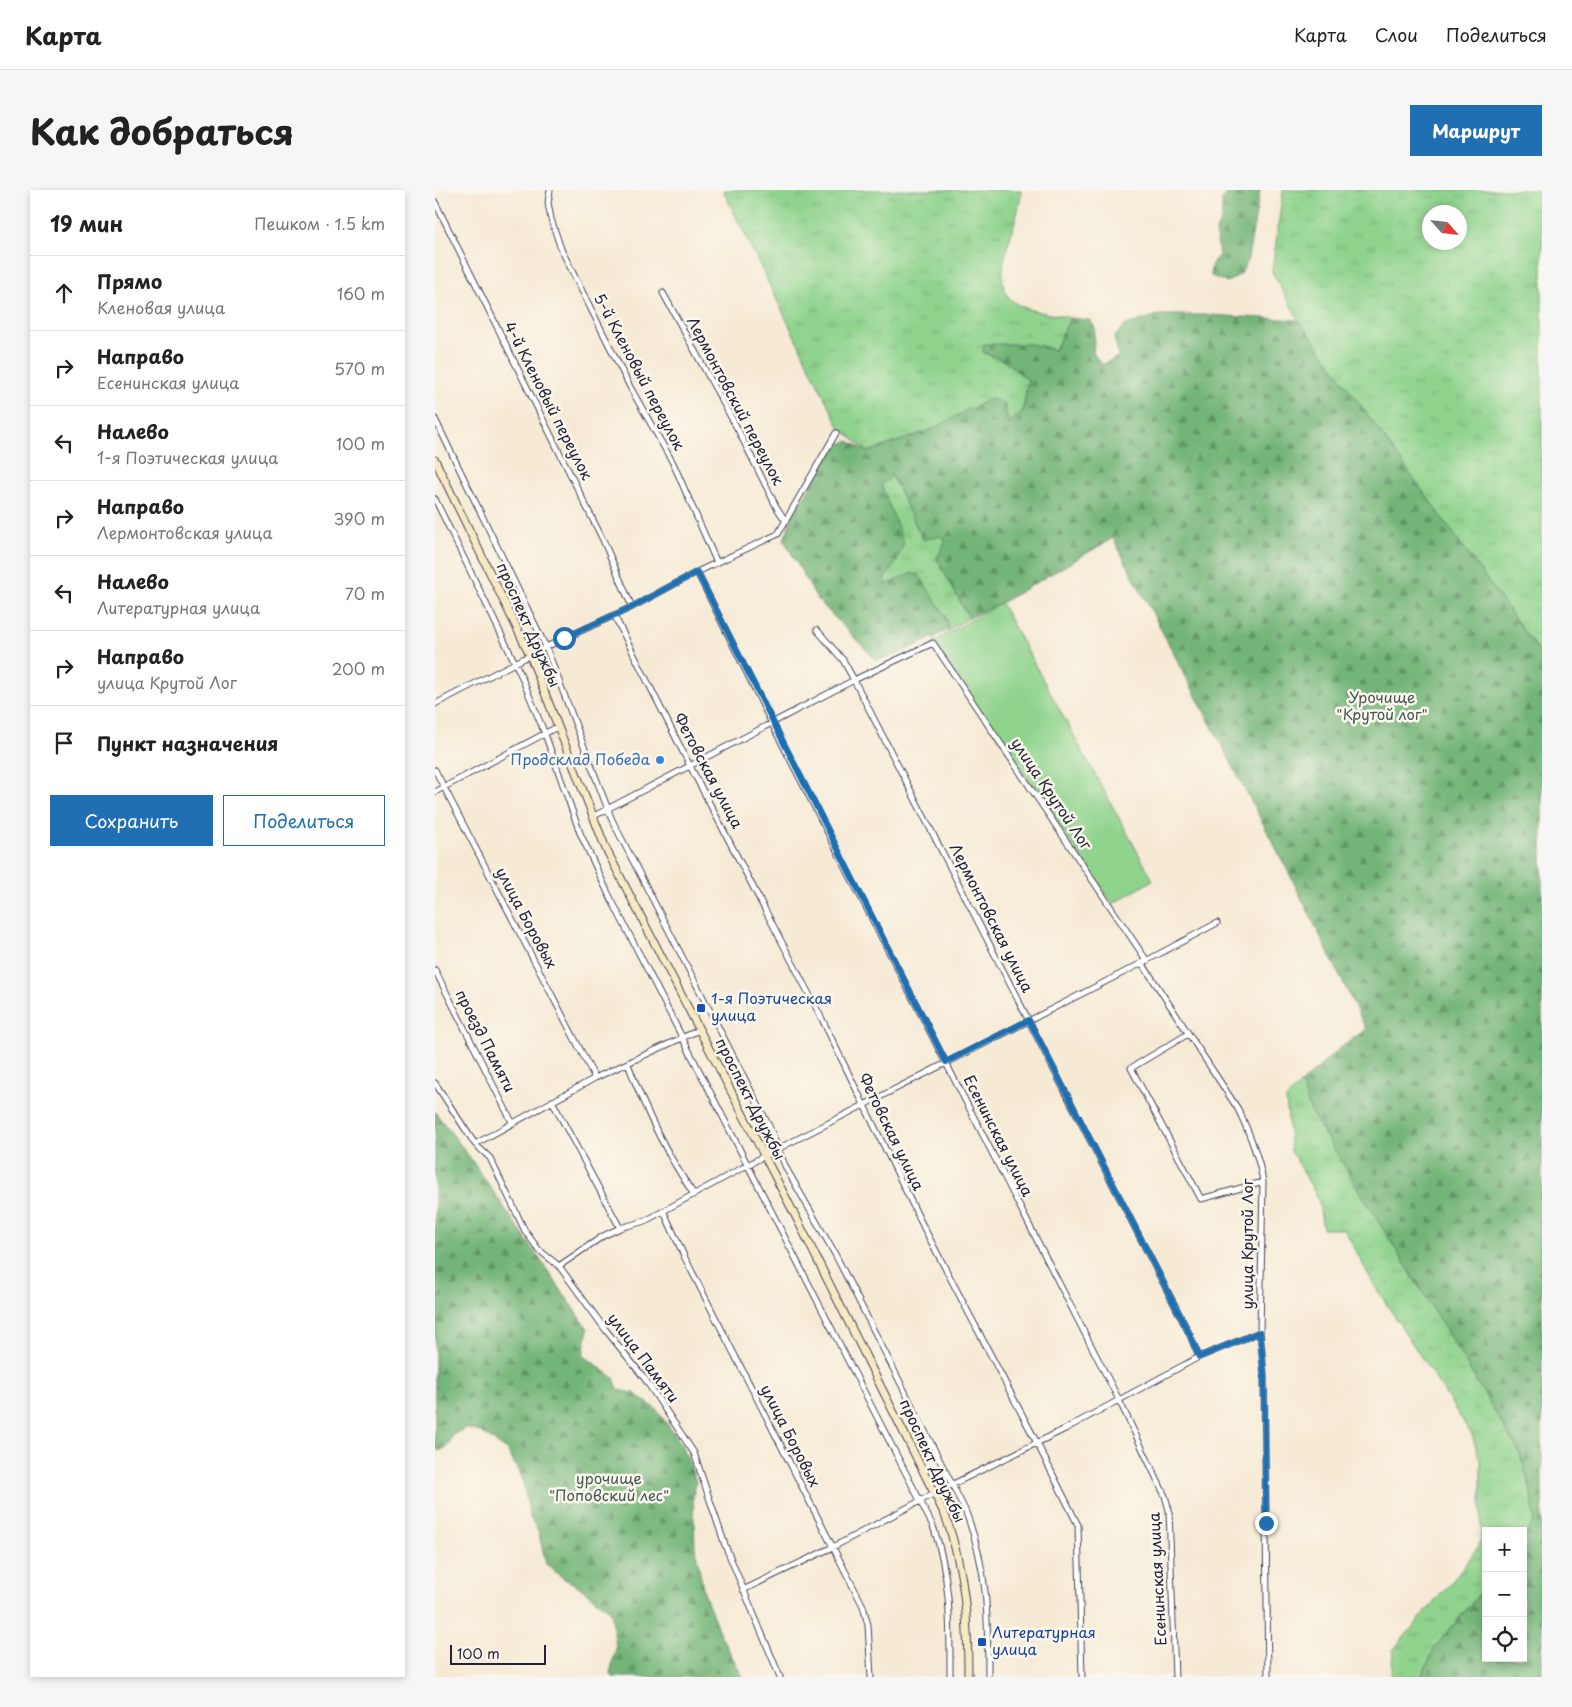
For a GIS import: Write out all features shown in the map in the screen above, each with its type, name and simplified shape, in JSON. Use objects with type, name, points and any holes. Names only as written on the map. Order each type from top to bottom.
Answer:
[{"type":"main road","name":"проспект Дружбы","points":[[435,460],[530,655],[606,849],[935,1493],[952,1533],[964,1584],[968,1677]]},
{"type":"street","name":"5-й Кленовый переулок","points":[[550,190],[548,203],[551,219],[561,248],[630,387],[673,463],[717,563]]},
{"type":"street","name":"4-й Кленовый переулок","points":[[435,202],[436,209],[603,540],[632,607]]},
{"type":"street","name":"Лермонтовский переулок","points":[[663,293],[785,520]]},
{"type":"street","points":[[435,419],[546,646],[607,810],[769,1126],[786,1168],[835,1256],[953,1485],[975,1536],[982,1562],[988,1618],[988,1677]]},
{"type":"street","points":[[435,704],[546,646],[632,607],[697,572],[778,534],[836,433]]},
{"type":"street","points":[[435,499],[515,663],[545,734],[580,833],[921,1501],[939,1545],[947,1577],[950,1677]]},
{"type":"street","name":"Есенинская улица","points":[[697,572],[771,722],[1119,1400],[1165,1496],[1171,1523],[1175,1677]]},
{"type":"street","name":"Фетовская улица","points":[[614,614],[690,766],[822,1019],[923,1226],[1078,1525],[1082,1677]]},
{"type":"street","name":"Лермонтовская улица","points":[[817,630],[843,660],[854,680],[1190,1335],[1199,1357]]},
{"type":"street","name":"улица Крутой Лог","points":[[854,680],[933,643],[1144,962],[1244,1121],[1260,1165],[1263,1182],[1260,1332],[1264,1375],[1269,1677]]},
{"type":"street","points":[[592,817],[854,680]]},
{"type":"street","points":[[435,792],[557,727]]},
{"type":"street","name":"улица Боровых","points":[[435,770],[595,1078]]},
{"type":"street","points":[[559,1266],[596,1241],[620,1228],[645,1221],[664,1212],[748,1164],[1217,923]]},
{"type":"street","name":"проезд Памяти","points":[[435,970],[512,1122]]},
{"type":"street","points":[[475,1144],[595,1078],[699,1030]]},
{"type":"street","points":[[1188,1034],[1131,1068],[1201,1199],[1263,1182]]},
{"type":"street","points":[[628,1064],[640,1092],[693,1194]]},
{"type":"street","name":"улица Памяти","points":[[435,1083],[475,1144],[490,1158],[525,1231],[539,1250],[559,1266],[605,1329],[645,1379],[694,1453],[743,1590],[780,1677]]},
{"type":"street","points":[[552,1101],[620,1228]]},
{"type":"street","name":"улица Боровых","points":[[664,1212],[867,1615],[871,1677]]},
{"type":"street","points":[[743,1590],[833,1547],[935,1493],[1037,1443],[1199,1357],[1260,1332]]},
{"type":"green space","points":[[723,190],[1021,190],[1020,204],[1006,254],[1003,285],[1009,297],[1021,306],[1039,312],[1070,318],[1055,350],[1031,344],[984,353],[1003,360],[1028,380],[1023,411],[1008,423],[928,431],[868,452],[839,427]]},
{"type":"green space","points":[[1229,190],[1260,190],[1248,258],[1241,274],[1227,282],[1211,276],[1211,267],[1219,256],[1216,231],[1222,217],[1222,201]]},
{"type":"green space","points":[[1283,190],[1542,190],[1542,656],[1299,320],[1272,272]]},
{"type":"green space","name":"Урочище \"Крутой лог\"","points":[[1157,315],[1208,315],[1299,320],[1542,656],[1542,1677],[1421,1677],[1436,1646],[1482,1591],[1482,1662],[1527,1662],[1527,1532],[1535,1519],[1530,1487],[1520,1454],[1311,1112],[1301,1083],[1339,1049],[1366,1029],[1289,873],[1113,538],[1001,603],[969,618],[937,559],[946,540],[940,536],[923,540],[891,474],[888,480],[881,484],[904,543],[897,561],[885,577],[885,585],[912,573],[919,575],[945,615],[949,630],[896,655],[876,660],[817,599],[784,540],[793,515],[835,445],[849,441],[868,452],[928,431],[991,398],[1005,405],[1008,423],[1023,411],[1028,380],[1003,360],[983,352],[984,344],[1031,344],[1055,350],[1070,318],[1090,320],[1095,328],[1093,353],[1102,365],[1119,356],[1114,338],[1124,326]]},
{"type":"green space","points":[[891,474],[923,539],[940,536],[946,540],[937,559],[969,618],[949,630],[945,615],[897,580],[885,586],[884,577],[897,561],[881,484],[888,480]]},
{"type":"green space","points":[[1001,603],[1153,880],[1113,904],[933,642]]},
{"type":"green space","points":[[1301,1083],[1311,1112],[1520,1454],[1530,1487],[1535,1519],[1527,1532],[1527,1527],[1482,1527],[1482,1591],[1436,1646],[1421,1677],[1391,1677],[1393,1650],[1460,1572],[1481,1542],[1481,1463],[1472,1435],[1374,1285],[1344,1229],[1323,1229],[1318,1198],[1291,1151],[1286,1099]]},
{"type":"green space","name":"урочище \"Поповский лес\"","points":[[435,1112],[466,1152],[588,1329],[583,1355],[614,1378],[618,1390],[634,1393],[656,1409],[681,1443],[696,1481],[693,1497],[695,1547],[704,1593],[720,1634],[743,1677],[612,1677],[610,1674],[616,1648],[611,1611],[546,1564],[538,1530],[530,1518],[522,1478],[507,1450],[481,1432],[466,1428],[453,1435],[449,1444],[441,1451],[435,1449]]},
{"type":"place","name":"Продсклад Победа","points":[[660,760]]},
{"type":"place","name":"1-я Поэтическая улица","points":[[701,1008]]},
{"type":"place","name":"Литературная улица","points":[[982,1642]]},
{"type":"route","points":[[564,638],[632,607],[697,572],[771,722],[946,1062],[1029,1020],[1190,1335],[1199,1357],[1260,1332],[1264,1375],[1266,1523]]}]
